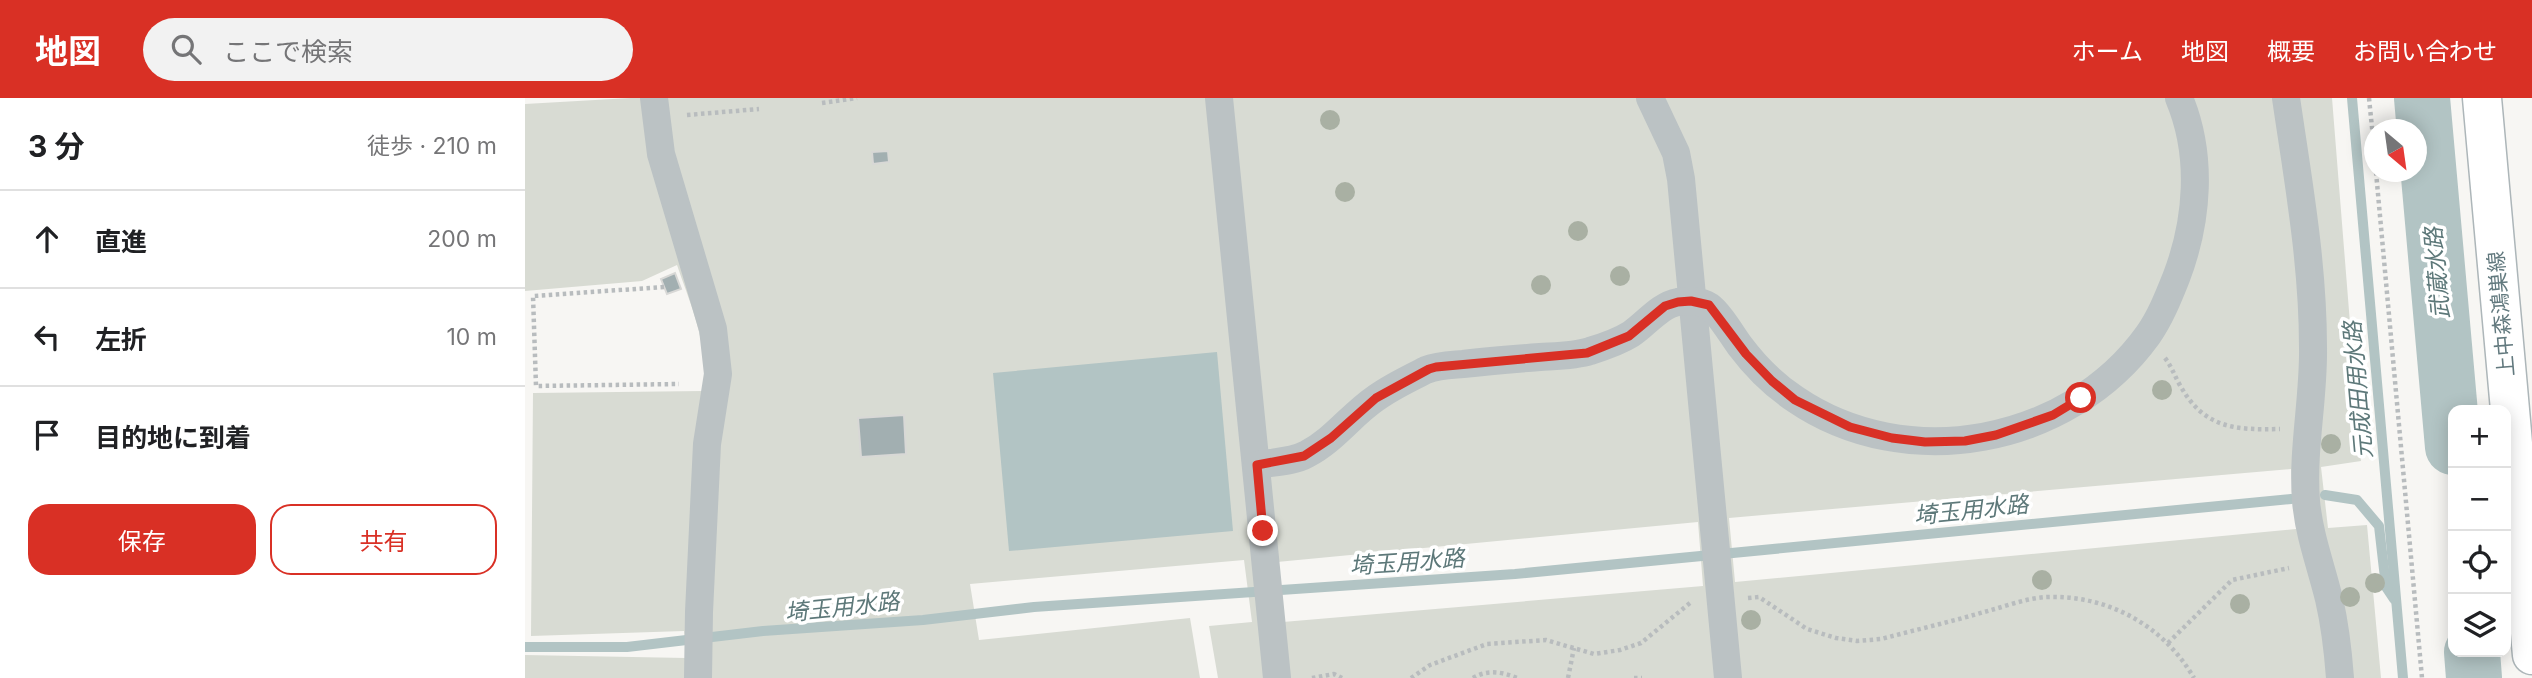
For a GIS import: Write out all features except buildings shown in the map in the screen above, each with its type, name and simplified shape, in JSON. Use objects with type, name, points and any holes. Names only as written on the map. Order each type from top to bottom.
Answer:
[{"type":"main road","name":"上中森鴻巣線","points":[[2482,98],[2532,655]]},
{"type":"street","points":[[1219,98],[1277,678]]},
{"type":"street","points":[[1650,98],[1676,153],[1681,179],[1728,678]]},
{"type":"street","points":[[1257,465],[1304,456],[1331,438],[1376,398],[1429,369],[1587,353],[1629,336],[1665,306],[1691,301],[1709,305],[1746,354],[1795,400],[1850,427],[1892,438],[1925,442],[1965,441],[1996,435],[2053,415],[2106,380],[2128,359],[2148,334],[2164,306],[2184,256],[2195,209],[2193,146],[2188,119],[2179,98]]},
{"type":"street","points":[[2286,98],[2306,246],[2313,344],[2313,385],[2305,450],[2306,499],[2310,533],[2335,629],[2340,678]]},
{"type":"street","points":[[655,108],[661,154],[713,329],[717,374],[707,444],[698,629],[699,669]]},
{"type":"path","points":[[822,103],[857,98]]},
{"type":"path","points":[[2369,98],[2371,119]]},
{"type":"path","points":[[655,108],[759,108]]},
{"type":"path","points":[[2377,182],[2422,678]]},
{"type":"path","points":[[664,287],[533,296],[536,386],[679,384]]},
{"type":"path","points":[[2148,334],[2170,364],[2182,388],[2196,406],[2216,424],[2249,430],[2308,428]]},
{"type":"path","points":[[2168,643],[2232,580],[2317,561]]},
{"type":"path","points":[[1411,678],[1430,665],[1487,644],[1546,640],[1594,654],[1620,650],[1641,643],[1691,603],[1759,597],[1807,629],[1857,641],[1881,639],[2044,597],[2098,601],[2126,613],[2168,643],[2194,678]]},
{"type":"path","points":[[1568,678],[1574,648]]},
{"type":"path","points":[[1473,678],[1480,674],[1501,672],[1517,678]]},
{"type":"path","points":[[1312,678],[1333,674],[1342,678]]},
{"type":"path","points":[[1634,678],[1642,678]]},
{"type":"shaded area","points":[[630,98],[2332,98],[2361,461],[2321,467],[2328,528],[2367,525],[2381,678],[1218,678],[1209,626],[1252,622],[1244,560],[970,584],[979,640],[1190,618],[1200,678],[525,678],[525,655],[686,658],[684,631],[531,636],[533,393],[703,391],[704,359],[698,327],[677,265],[642,281],[525,291],[525,104]],"holes":[[[2291,469],[2296,529],[1735,582],[1729,518]],[[1698,522],[1703,586],[1283,622],[1277,562]]]},
{"type":"shaded area","points":[[1217,352],[1233,531],[1009,551],[993,373]]},
{"type":"waterway","name":"元成田用水路","points":[[2352,98],[2403,678]]},
{"type":"waterway","name":"武蔵水路","points":[[2422,98],[2449,405]]},
{"type":"waterway","name":"埼玉用水路","points":[[2325,495],[2357,500],[2379,526],[2386,587],[2394,599]]},
{"type":"waterway","name":"埼玉用水路","points":[[525,647],[627,647],[763,631],[923,620],[1034,607],[1515,574],[2291,499]]},
{"type":"waterway","name":"武蔵水路","points":[[2472,657],[2474,678]]},
{"type":"route","points":[[1263,531],[1257,465],[1304,456],[1331,438],[1376,398],[1436,367],[1587,353],[1629,336],[1665,306],[1678,302],[1691,301],[1709,305],[1746,354],[1795,400],[1850,427],[1892,438],[1925,442],[1965,441],[1996,435],[2053,415],[2081,398]]}]
